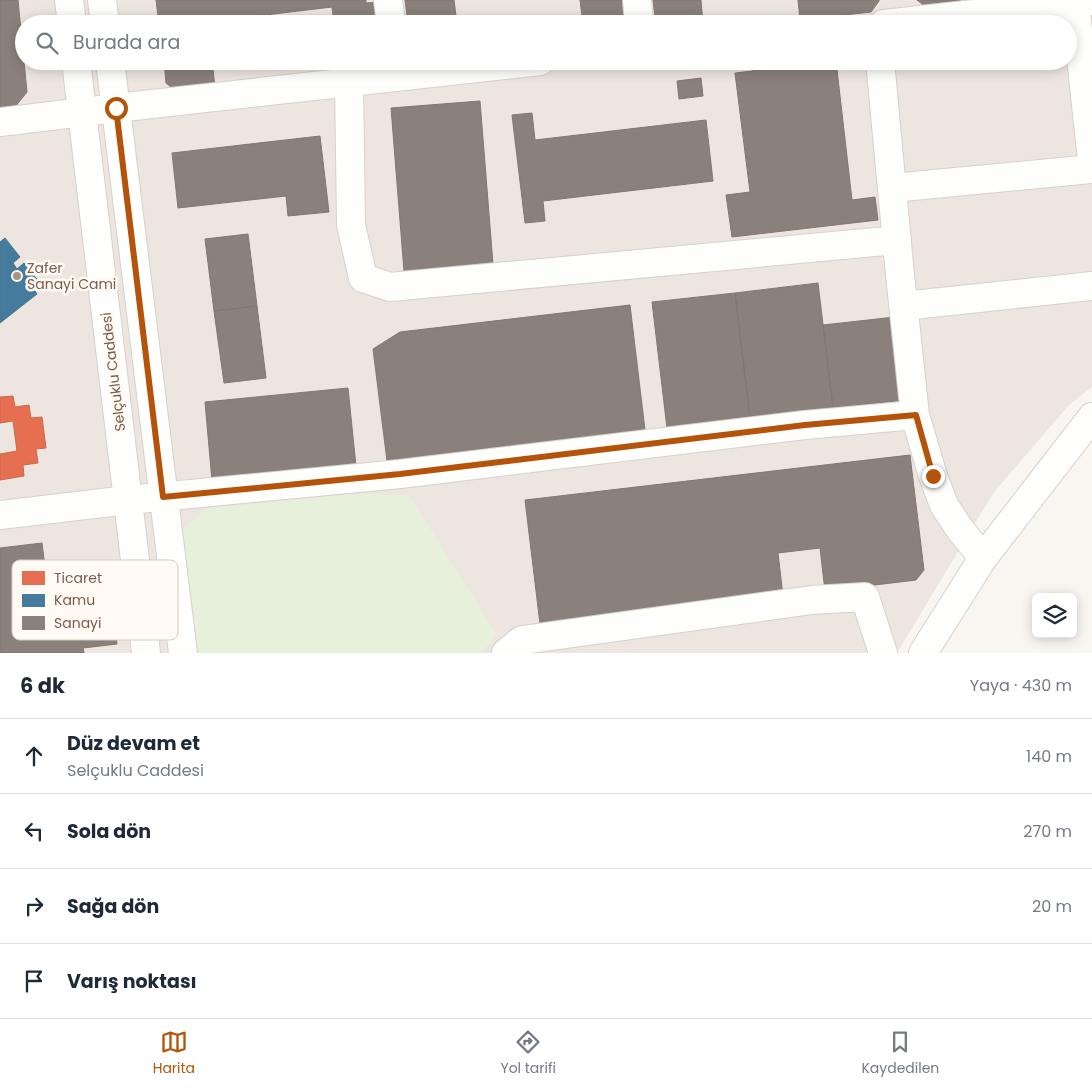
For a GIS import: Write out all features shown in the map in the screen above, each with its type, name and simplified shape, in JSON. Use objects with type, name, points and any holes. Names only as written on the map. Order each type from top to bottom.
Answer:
[{"type":"street","points":[[69,0],[71,15]]},
{"type":"street","points":[[102,0],[104,15]]},
{"type":"street","points":[[388,0],[390,15]]},
{"type":"street","points":[[637,0],[639,15]]},
{"type":"street","points":[[879,15],[882,0]]},
{"type":"street","points":[[965,15],[1083,2],[1092,160]]},
{"type":"street","name":"Selçuklu Caddesi","points":[[77,70],[135,560]]},
{"type":"street","points":[[111,70],[171,560]]},
{"type":"street","points":[[0,122],[349,82],[392,70]]},
{"type":"street","points":[[881,70],[903,306],[916,415],[933,476],[944,505],[959,528],[983,558]]},
{"type":"street","points":[[349,82],[351,225],[363,278],[390,287],[897,240]]},
{"type":"street","points":[[892,188],[1092,169]]},
{"type":"street","points":[[903,306],[1092,286]]},
{"type":"street","points":[[0,515],[128,500],[400,474],[805,425],[916,415]]},
{"type":"street","points":[[923,653],[983,558],[1092,417]]},
{"type":"street","points":[[506,653],[522,640],[812,600],[865,597],[881,653]]},
{"type":"street","points":[[178,614],[183,653]]},
{"type":"street","name":"Selçuklu Caddesi","points":[[144,640],[146,653]]},
{"type":"shaded area","points":[[0,0],[1092,0],[1092,387],[1069,405],[994,492],[897,653],[0,653]]},
{"type":"green space","points":[[367,493],[409,495],[497,635],[481,653],[198,653],[181,530],[207,508]]},
{"type":"building: Ticaret","points":[[13,396],[15,407],[29,405],[31,418],[42,417],[46,448],[36,449],[38,463],[23,465],[24,476],[0,480],[0,454],[17,451],[13,421],[0,423],[0,397]]},
{"type":"building: Kamu","name":"Zafer Sanayi Cami","points":[[5,238],[20,257],[13,263],[17,269],[24,263],[40,283],[33,288],[37,294],[0,323],[0,242]]},
{"type":"building: Sanayi","points":[[0,0],[18,0],[19,15],[15,15],[15,70],[25,70],[27,92],[11,112],[0,113]]},
{"type":"building: Sanayi","points":[[156,0],[366,0],[366,3],[381,2],[382,15],[333,15],[332,7],[265,15],[158,15]]},
{"type":"building: Sanayi","points":[[405,0],[454,0],[456,15],[407,15]]},
{"type":"building: Sanayi","points":[[580,0],[630,0],[632,15],[582,15]]},
{"type":"building: Sanayi","points":[[653,0],[701,0],[702,15],[655,15]]},
{"type":"building: Sanayi","points":[[798,0],[879,0],[871,12],[844,15],[800,15]]},
{"type":"building: Sanayi","points":[[917,0],[960,0],[960,3],[926,7]]},
{"type":"building: Sanayi","points":[[165,70],[213,70],[215,87],[177,92],[166,83]]},
{"type":"building: Sanayi","points":[[340,70],[369,70],[340,73]]},
{"type":"building: Sanayi","points":[[760,70],[837,70],[852,200],[875,197],[878,220],[732,237],[726,195],[750,192],[735,73]]},
{"type":"building: Sanayi","points":[[701,78],[703,96],[679,99],[677,81]]},
{"type":"building: Sanayi","points":[[480,101],[493,264],[404,271],[391,108]]},
{"type":"building: Sanayi","points":[[532,113],[535,140],[706,120],[713,181],[543,201],[545,221],[525,223],[512,115]]},
{"type":"building: Sanayi","points":[[320,136],[329,212],[288,216],[286,196],[178,208],[172,153]]},
{"type":"building: Sanayi","points":[[248,234],[257,306],[214,311],[205,239]]},
{"type":"building: Sanayi","points":[[818,283],[833,408],[750,418],[735,293]]},
{"type":"building: Sanayi","points":[[735,293],[750,418],[667,428],[652,302]]},
{"type":"building: Sanayi","points":[[630,305],[645,430],[387,461],[373,349],[400,332]]},
{"type":"building: Sanayi","points":[[257,306],[266,378],[224,383],[214,311]]},
{"type":"building: Sanayi","points":[[895,317],[905,400],[833,408],[823,325]]},
{"type":"building: Sanayi","points":[[348,388],[356,466],[212,481],[205,402]]},
{"type":"building: Sanayi","points":[[910,455],[924,570],[916,580],[825,591],[820,548],[778,553],[783,596],[540,624],[525,500]]},
{"type":"building: Sanayi","points":[[42,543],[44,560],[12,560],[12,640],[117,640],[117,644],[83,648],[84,653],[0,653],[0,548]]},
{"type":"place","name":"Zafer Sanayi Cami","points":[[17,276]]},
{"type":"route","points":[[116,108],[163,497],[400,474],[805,425],[916,415],[933,476]]}]
